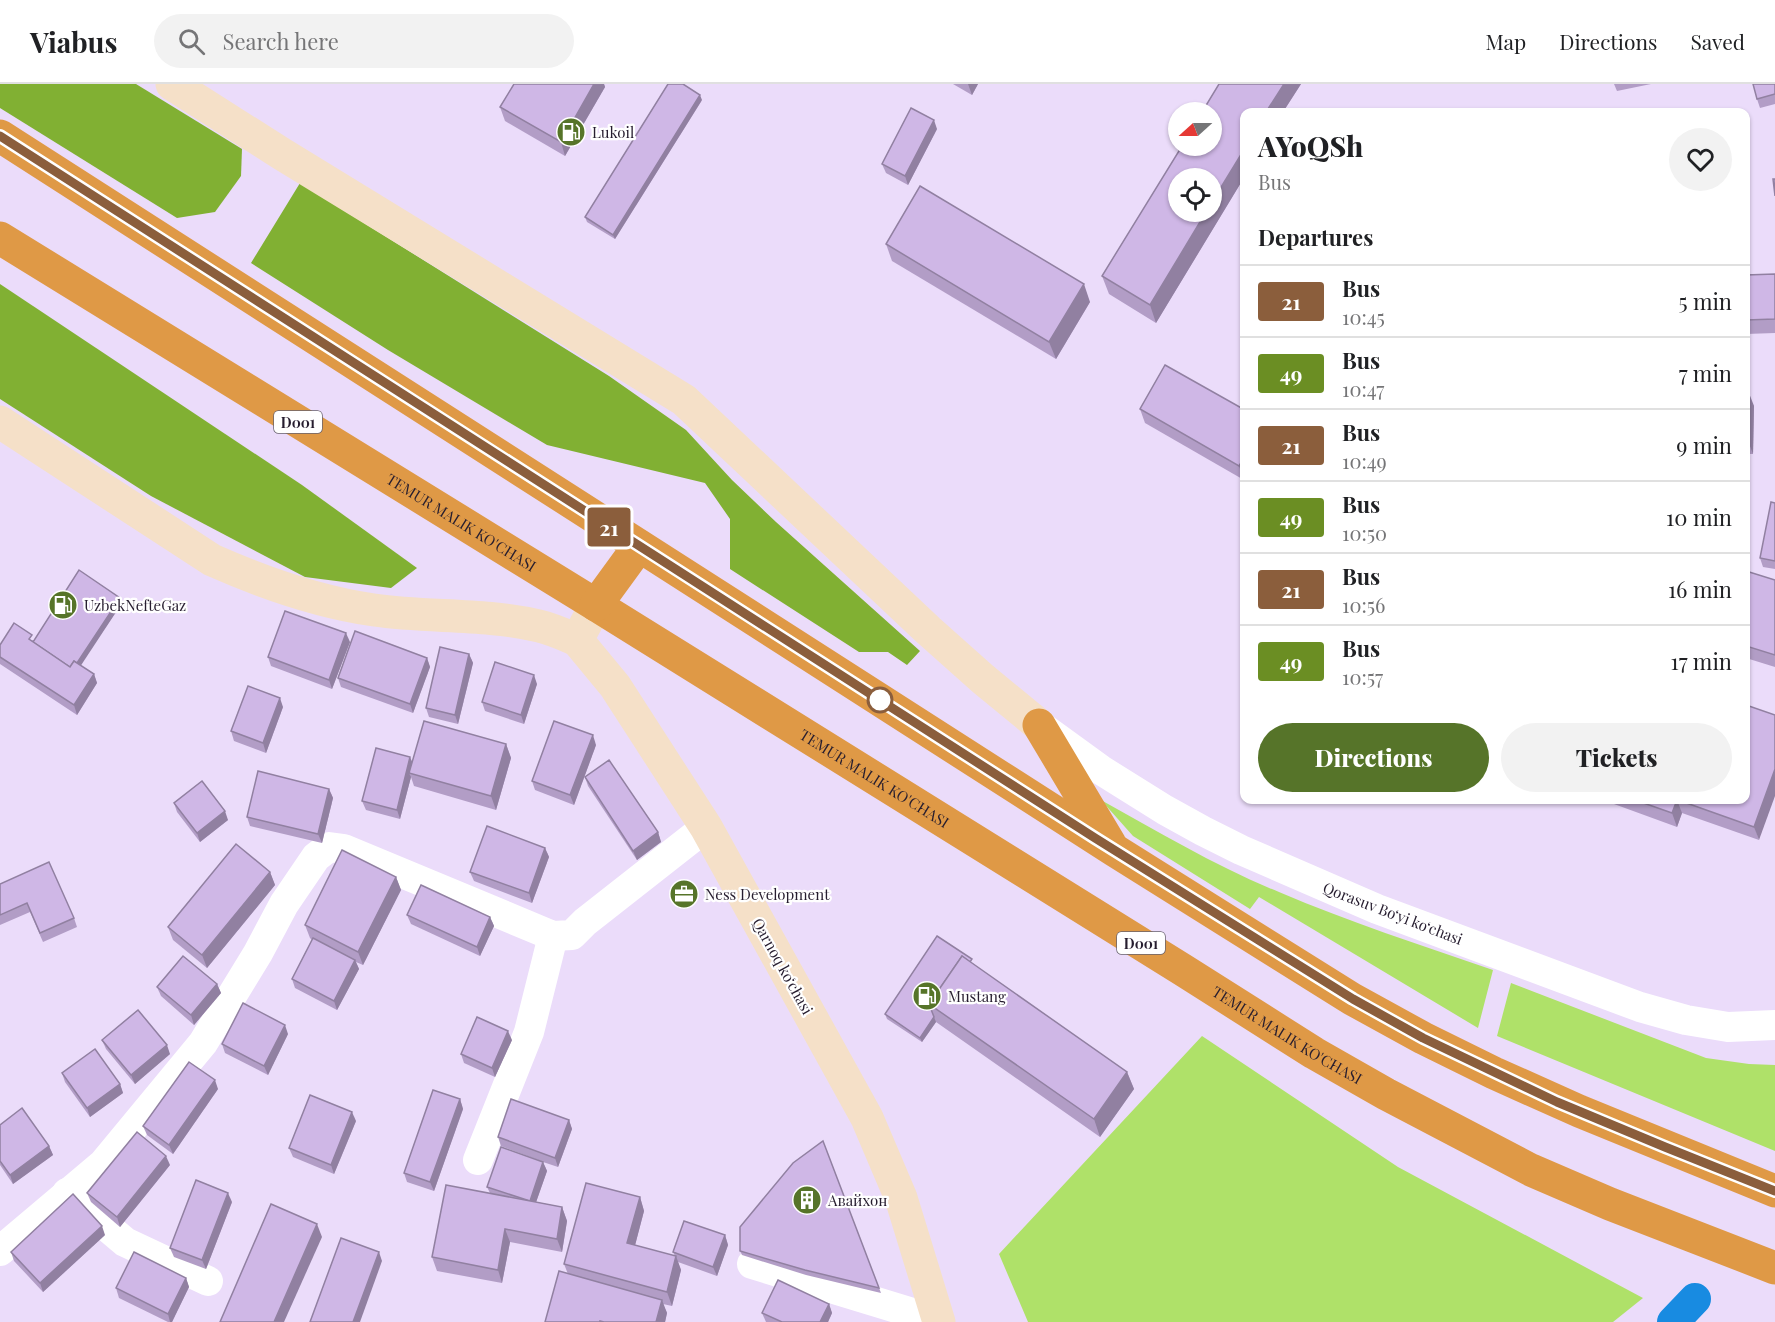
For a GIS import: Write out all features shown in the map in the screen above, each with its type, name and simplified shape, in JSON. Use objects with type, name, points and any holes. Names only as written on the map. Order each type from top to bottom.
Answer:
[{"type":"highway","points":[[0,136],[1114,850],[1353,999],[1423,1038],[1579,1112],[1765,1188]]},
{"type":"highway","name":"TEMUR MALIK KO'CHASI","points":[[0,238],[596,605],[1314,1053],[1458,1133],[1532,1170],[1610,1204],[1771,1266]]},
{"type":"highway","points":[[596,605],[639,546]]},
{"type":"highway","points":[[1039,725],[1114,850]]},
{"type":"street","points":[[172,84],[684,400],[928,630],[1039,725]]},
{"type":"street","points":[[0,422],[212,560],[278,586],[345,605],[376,610],[484,617],[540,626],[577,640],[596,605]]},
{"type":"street","name":"Qarnoq koʻchasi","points":[[577,640],[615,686],[706,827],[867,1119],[901,1198],[939,1321]]},
{"type":"street","name":"Qorasuv Bo‘yi koʻchasi","points":[[1039,725],[1101,770],[1193,826],[1241,850],[1377,909],[1640,1007],[1686,1020],[1728,1027],[1775,1025]]},
{"type":"street","points":[[0,1251],[103,1164],[203,1043],[258,953],[284,904],[316,857],[329,847],[344,849],[553,936],[572,935],[585,922],[706,827]]},
{"type":"street","points":[[478,1160],[529,1032],[553,936]]},
{"type":"street","points":[[67,1193],[125,1242],[208,1281]]},
{"type":"street","points":[[752,1264],[939,1321]]},
{"type":"green space","points":[[0,84],[136,84],[242,149],[241,176],[215,212],[177,218],[0,108]]},
{"type":"green space","points":[[300,183],[609,376],[686,430],[732,480],[776,522],[920,651],[907,665],[888,652],[859,652],[730,569],[730,519],[705,483],[547,445],[388,350],[251,263]]},
{"type":"green space","points":[[0,284],[302,485],[417,568],[391,588],[305,577],[151,496],[0,399]]},
{"type":"green space","points":[[1101,800],[1188,849],[1256,882],[1358,923],[1493,970],[1478,1028],[1259,897],[1250,909],[1133,836]]},
{"type":"green space","points":[[1511,983],[1706,1058],[1775,1065],[1775,1151],[1497,1036]]},
{"type":"green space","points":[[1202,1036],[1398,1167],[1643,1298],[1613,1322],[1028,1322],[999,1254]]},
{"type":"building","points":[[514,84],[594,84],[561,142],[500,107]]},
{"type":"building","points":[[668,84],[683,84],[700,95],[613,235],[585,217]]},
{"type":"building","points":[[1219,84],[1284,84],[1269,108],[1240,108],[1240,156],[1222,186],[1222,168],[1168,168],[1176,156],[1222,156],[1222,102],[1208,102]]},
{"type":"building","points":[[1753,84],[1775,84],[1775,94],[1757,99]]},
{"type":"building","points":[[911,108],[934,120],[905,176],[882,164]]},
{"type":"building","points":[[1168,169],[1168,222],[1200,222],[1150,305],[1102,276]]},
{"type":"building","points":[[920,186],[1084,284],[1049,342],[886,244]]},
{"type":"building","points":[[1775,274],[1775,319],[1750,320],[1750,275]]},
{"type":"building","points":[[1165,365],[1240,407],[1239,466],[1140,409]]},
{"type":"building","points":[[1771,502],[1775,503],[1775,561],[1760,558]]},
{"type":"building","points":[[79,570],[120,598],[77,663],[74,661],[70,667],[33,642]]},
{"type":"building","points":[[1750,572],[1775,580],[1775,655],[1750,647]]},
{"type":"building","points":[[285,611],[346,633],[329,680],[268,657]]},
{"type":"building","points":[[14,623],[32,635],[29,639],[70,667],[74,661],[94,674],[74,705],[0,657],[0,645]]},
{"type":"building","points":[[355,631],[427,658],[410,704],[338,678]]},
{"type":"building","points":[[440,647],[469,654],[455,715],[426,708]]},
{"type":"building","points":[[495,662],[534,675],[521,715],[482,702]]},
{"type":"building","points":[[248,686],[280,698],[263,743],[231,731]]},
{"type":"building","points":[[1750,706],[1775,715],[1775,769],[1754,827],[1689,804],[1750,804]]},
{"type":"building","points":[[424,721],[506,744],[491,796],[409,773]]},
{"type":"building","points":[[554,721],[593,735],[570,795],[532,781]]},
{"type":"building","points":[[376,748],[410,757],[397,810],[362,801]]},
{"type":"building","points":[[609,760],[658,832],[633,851],[585,777]]},
{"type":"building","points":[[258,771],[329,789],[318,834],[247,817]]},
{"type":"building","points":[[202,781],[225,811],[197,833],[174,803]]},
{"type":"building","points":[[1646,804],[1675,804],[1672,813]]},
{"type":"building","points":[[487,826],[545,848],[529,893],[470,872]]},
{"type":"building","points":[[236,844],[270,872],[202,955],[168,927]]},
{"type":"building","points":[[342,850],[396,877],[358,952],[305,925]]},
{"type":"building","points":[[49,862],[74,918],[40,933],[27,903],[0,915],[0,884]]},
{"type":"building","points":[[421,885],[490,917],[477,947],[407,915]]},
{"type":"building","name":"Mustang","points":[[937,936],[972,959],[970,962],[962,956],[929,1004],[934,1017],[920,1038],[885,1014]]},
{"type":"building","points":[[313,938],[355,960],[334,1001],[292,979]]},
{"type":"building","points":[[183,956],[217,984],[191,1015],[157,987]]},
{"type":"building","points":[[962,956],[1127,1072],[1094,1119],[929,1004]]},
{"type":"building","points":[[243,1003],[285,1025],[264,1066],[222,1044]]},
{"type":"building","points":[[138,1010],[167,1045],[131,1075],[102,1040]]},
{"type":"building","points":[[477,1017],[508,1031],[492,1068],[461,1054]]},
{"type":"building","points":[[95,1049],[120,1084],[87,1108],[62,1073]]},
{"type":"building","points":[[189,1062],[215,1080],[169,1145],[143,1126]]},
{"type":"building","points":[[433,1090],[460,1099],[430,1182],[404,1173]]},
{"type":"building","points":[[310,1095],[352,1112],[331,1165],[289,1148]]},
{"type":"building","points":[[511,1099],[569,1120],[555,1158],[498,1137]]},
{"type":"building","points":[[22,1108],[49,1146],[10,1175],[0,1161],[0,1125]]},
{"type":"building","points":[[137,1132],[166,1156],[117,1217],[87,1193]]},
{"type":"building","name":"Авайхон","points":[[823,1141],[879,1288],[740,1251],[740,1227],[793,1163]]},
{"type":"building","points":[[501,1147],[543,1162],[530,1201],[487,1187]]},
{"type":"building","points":[[196,1180],[228,1193],[202,1260],[170,1248]]},
{"type":"building","points":[[586,1183],[640,1197],[627,1243],[676,1256],[667,1292],[564,1264]]},
{"type":"building","points":[[446,1185],[562,1207],[557,1239],[505,1229],[498,1270],[432,1257]]},
{"type":"building","points":[[73,1194],[102,1226],[40,1283],[11,1252]]},
{"type":"building","points":[[271,1204],[317,1224],[274,1322],[220,1322]]},
{"type":"building","points":[[684,1221],[725,1235],[713,1267],[673,1252]]},
{"type":"building","points":[[341,1238],[379,1252],[353,1322],[310,1322]]},
{"type":"building","points":[[134,1252],[186,1278],[168,1314],[116,1288]]},
{"type":"building","points":[[559,1271],[662,1300],[656,1322],[545,1322]]},
{"type":"building","points":[[778,1280],[829,1304],[820,1322],[782,1322],[762,1313]]},
{"type":"waterway","points":[[1673,1322],[1695,1299]]},
{"type":"bus line","name":"21","points":[[0,136],[1095,838],[1353,999],[1423,1038],[1557,1102],[1775,1191]]},
{"type":"place","name":"Lukoil","points":[[571,132]]},
{"type":"place","name":"UzbekNefteGaz","points":[[63,605]]},
{"type":"place","name":"Ness Development","points":[[684,894]]},
{"type":"place","name":"Mustang","points":[[927,996]]},
{"type":"place","name":"Авайхон","points":[[807,1200]]}]
